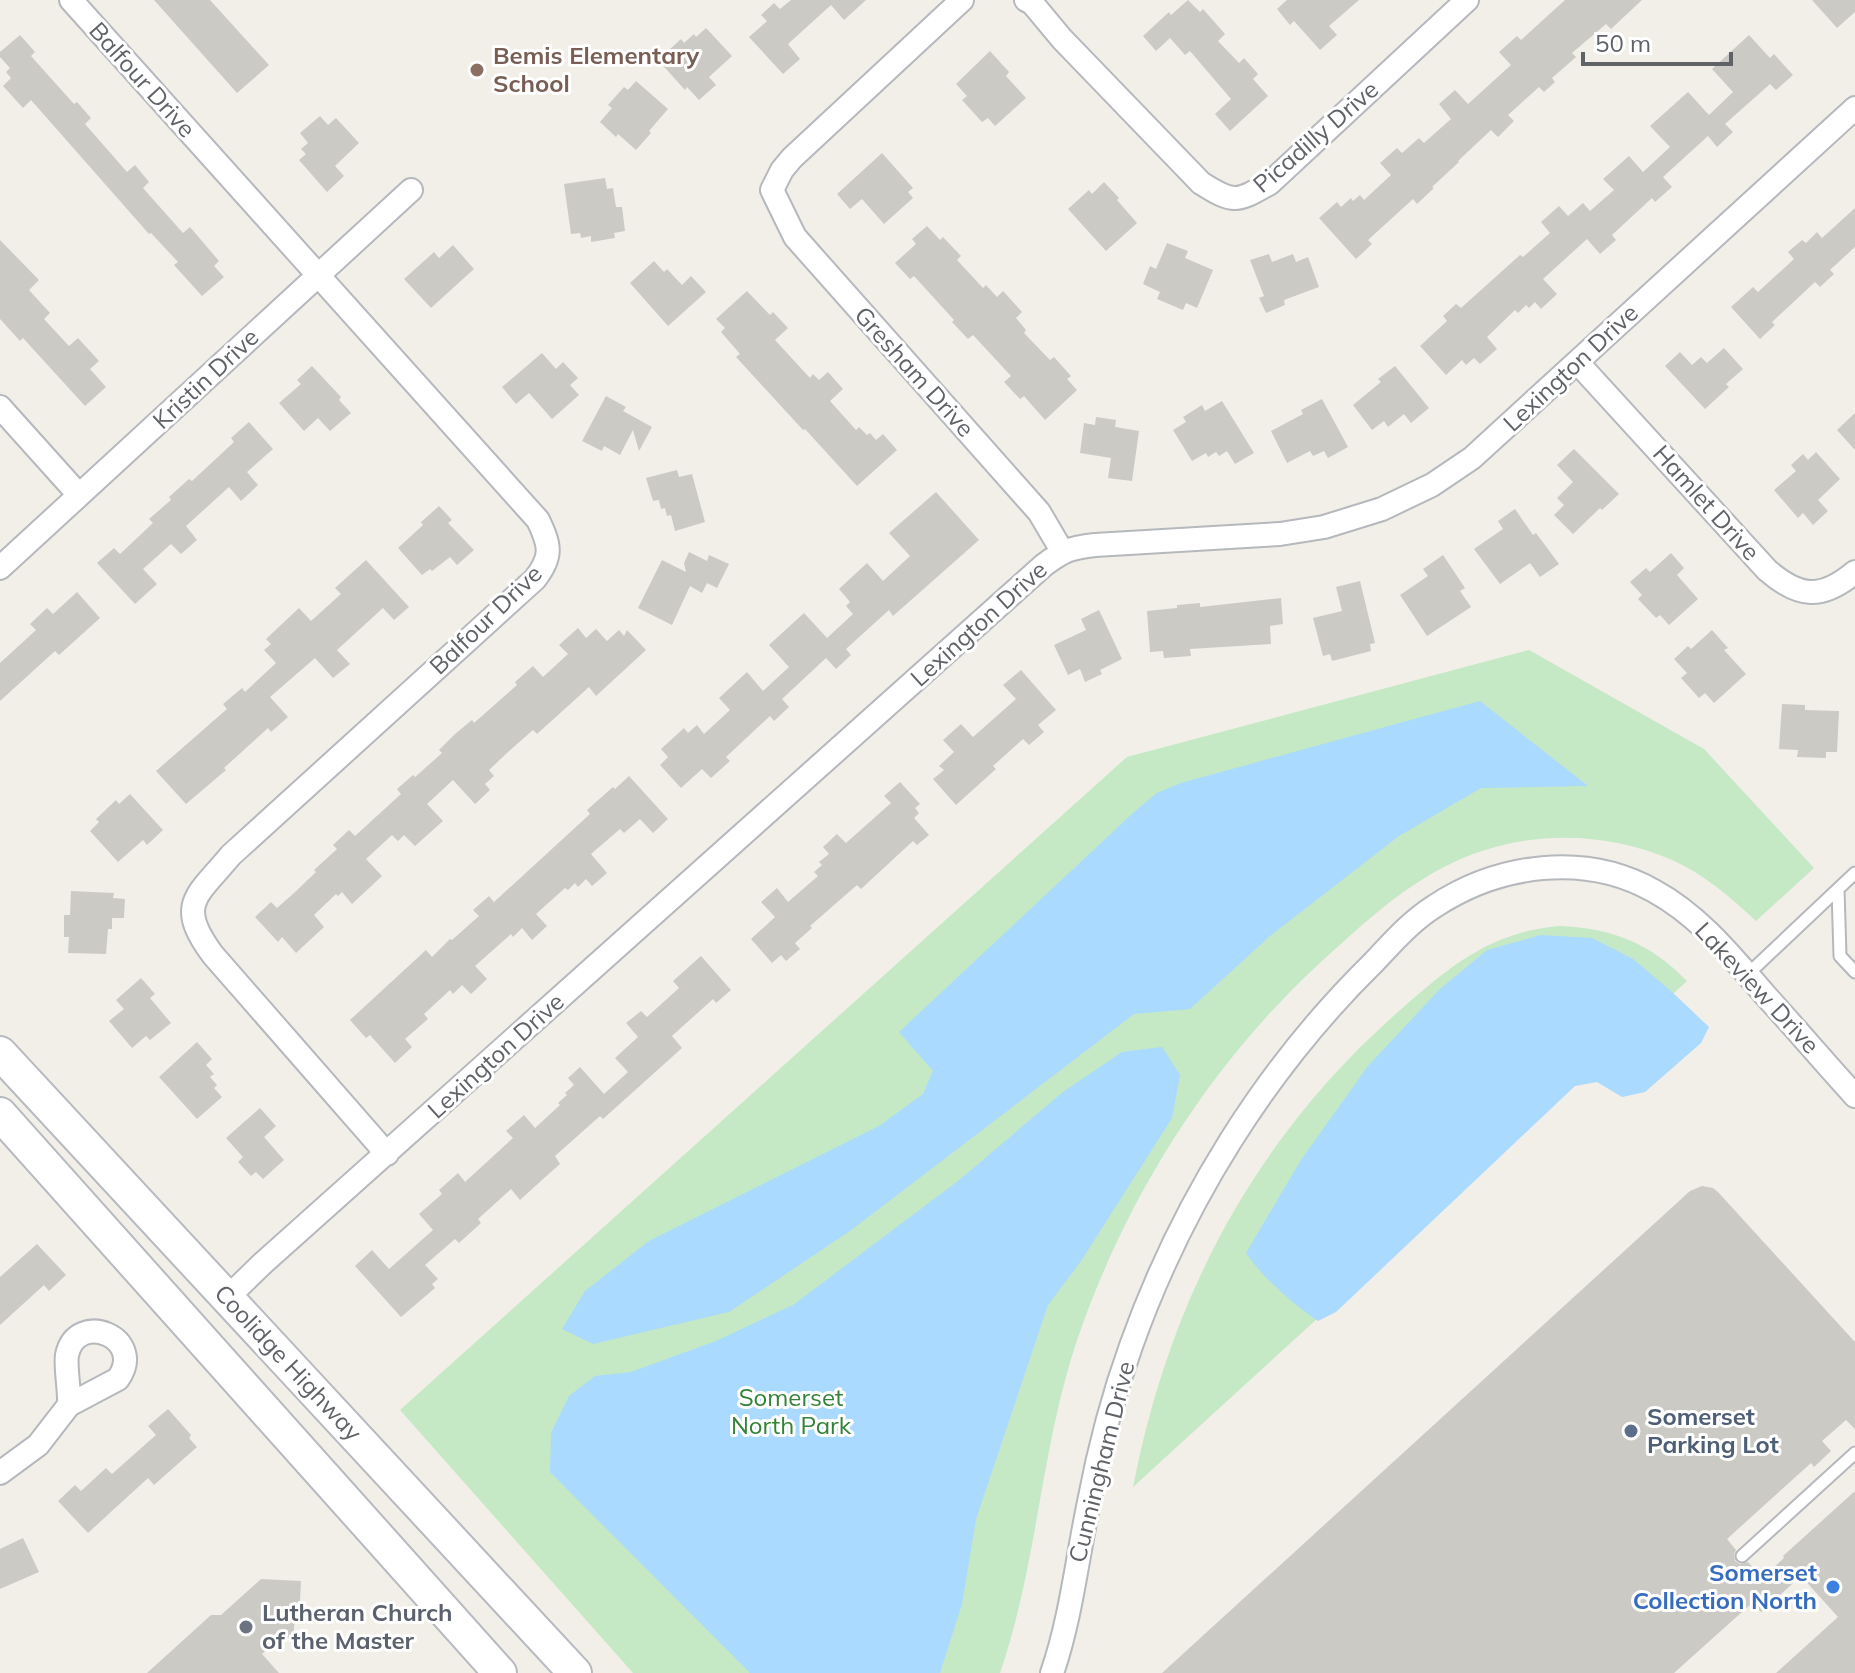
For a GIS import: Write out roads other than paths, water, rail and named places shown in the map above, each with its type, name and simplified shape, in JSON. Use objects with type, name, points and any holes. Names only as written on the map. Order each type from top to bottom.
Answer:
[{"type":"main road","name":"Coolidge Highway","points":[[0,1053],[575,1673]]},
{"type":"main road","name":"Coolidge Highway","points":[[0,1114],[500,1673]]},
{"type":"main road","points":[[219,1358],[238,1363],[247,1361],[267,1341]]},
{"type":"main road","points":[[300,1449],[308,1433],[321,1424],[331,1422],[349,1429]]},
{"type":"street","name":"Balfour Drive","points":[[71,0],[538,520],[548,540],[548,556],[535,579],[231,855],[194,898],[192,911],[202,941],[387,1154]]},
{"type":"street","name":"Gresham Drive","points":[[962,0],[792,158],[772,190],[795,237],[1039,512],[1062,551]]},
{"type":"street","name":"Picadilly Drive","points":[[1026,0],[1201,183],[1228,198],[1245,198],[1270,183],[1467,0]]},
{"type":"street","name":"Lexington Drive","points":[[227,1298],[1062,551],[1095,545],[1280,534],[1324,527],[1382,509],[1432,485],[1472,458],[1855,108]]},
{"type":"street","name":"Kristin Drive","points":[[0,568],[411,190]]},
{"type":"street","name":"Hamlet Drive","points":[[1577,362],[1780,582],[1795,590],[1812,593],[1841,584],[1855,572]]},
{"type":"street","points":[[0,407],[79,495]]},
{"type":"street","name":"Cunningham Drive","points":[[1052,1673],[1064,1631],[1099,1454],[1135,1334],[1173,1247],[1214,1169],[1237,1130],[1288,1058],[1348,987],[1408,927],[1457,893],[1495,877],[1548,867],[1600,871],[1652,889]]},
{"type":"street","name":"Lakeview Drive","points":[[1652,889],[1698,923],[1748,974],[1855,1096]]},
{"type":"street","points":[[0,1473],[38,1445],[69,1405]]},
{"type":"lane","points":[[1748,974],[1855,873]]},
{"type":"lane","points":[[1838,889],[1840,956],[1855,972]]},
{"type":"lane","points":[[1742,1556],[1855,1453]]},
{"type":"water","points":[[1480,701],[1588,786],[1481,788],[1399,836],[1270,936],[1190,1009],[1134,1014],[850,1231],[729,1312],[593,1344],[562,1329],[585,1291],[649,1241],[879,1126],[923,1094],[933,1071],[899,1032],[1157,793],[1181,783]]},
{"type":"water","points":[[1541,935],[1592,938],[1633,959],[1709,1027],[1701,1043],[1645,1092],[1622,1097],[1597,1082],[1575,1086],[1336,1312],[1318,1321],[1279,1290],[1246,1253],[1301,1160],[1368,1066],[1439,990],[1487,950]]},
{"type":"water","points":[[1162,1047],[1180,1075],[1172,1118],[1081,1261],[1048,1305],[976,1519],[962,1604],[940,1673],[750,1673],[550,1472],[551,1433],[569,1396],[595,1376],[631,1372],[716,1341],[793,1305],[958,1181],[1063,1092],[1122,1052]]},
{"type":"place","name":"Bemis Elementary School","points":[[477,70]]},
{"type":"place","name":"Somerset Parking Lot","points":[[1631,1431]]},
{"type":"place","name":"Somerset Collection North","points":[[1833,1587]]},
{"type":"place","name":"Lutheran Church of the Master","points":[[246,1627]]},
{"type":"park label","name":"Somerset North Park","points":[[791,1412]]}]
